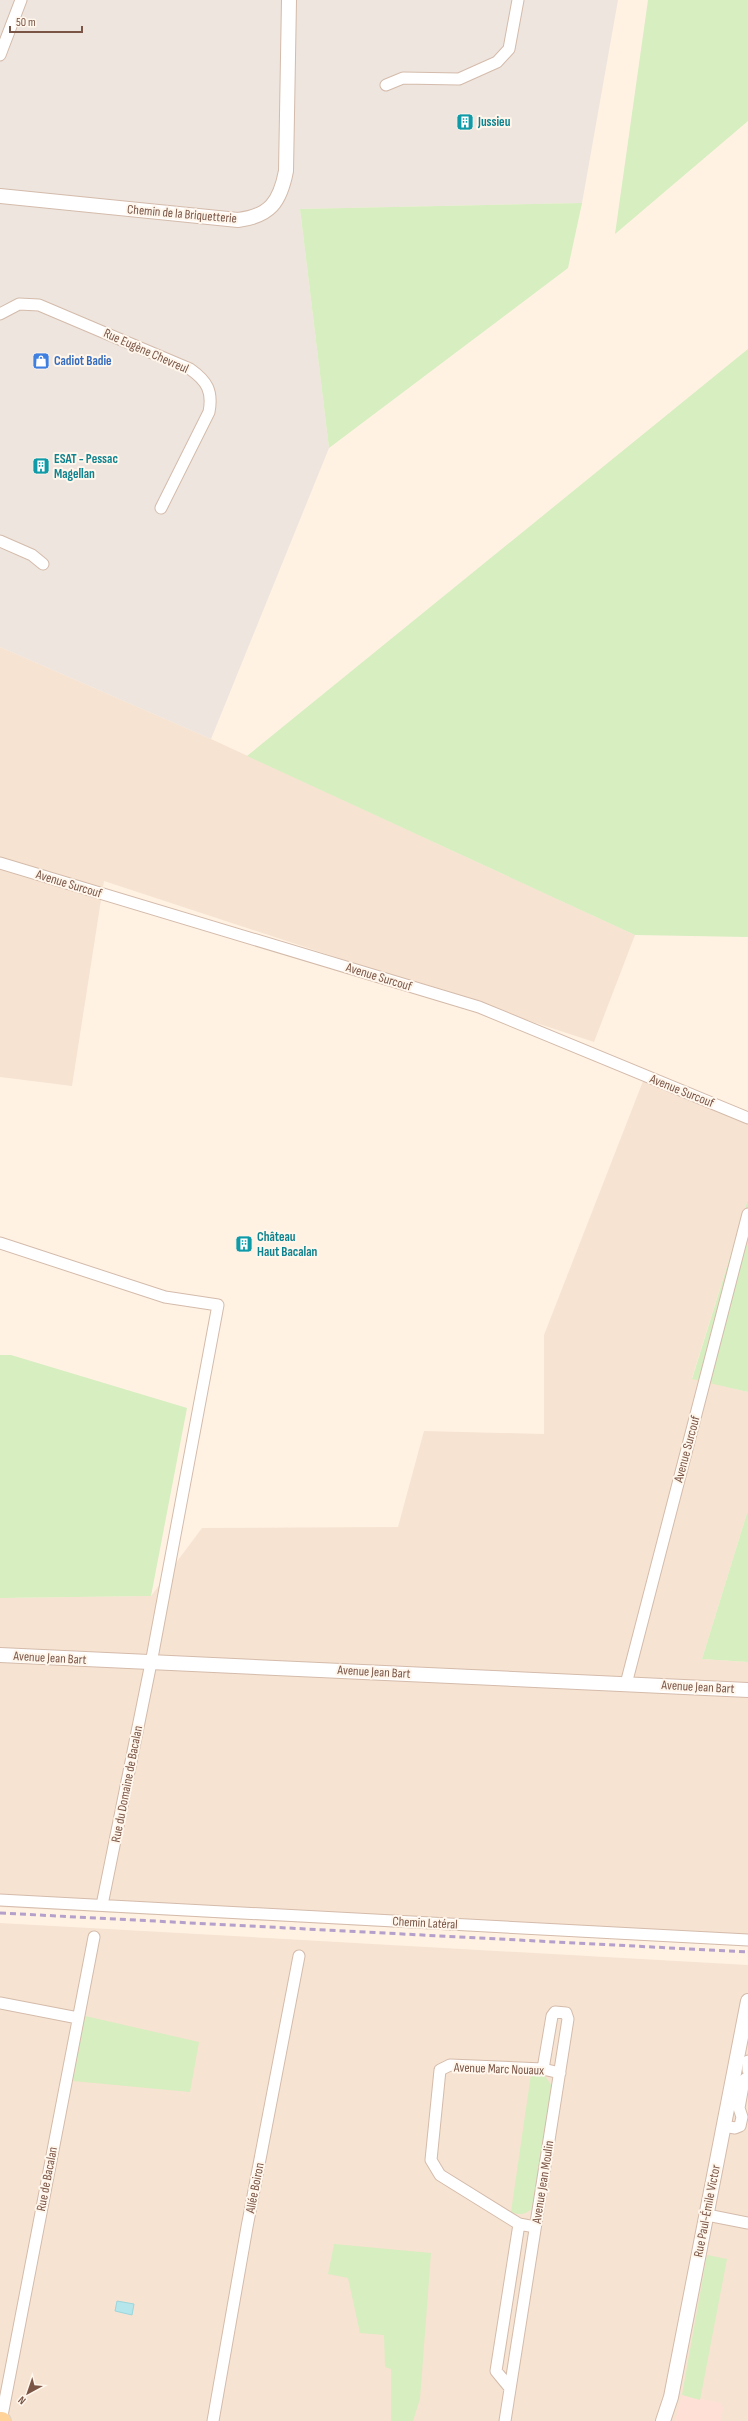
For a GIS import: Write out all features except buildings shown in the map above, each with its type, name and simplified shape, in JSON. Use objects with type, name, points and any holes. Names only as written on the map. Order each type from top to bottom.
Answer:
[{"type":"street","points":[[0,55],[21,0]]},
{"type":"street","name":"Chemin de la Briquetterie","points":[[0,196],[238,220],[253,218],[262,214],[278,198],[286,172],[289,0]]},
{"type":"street","points":[[386,85],[403,78],[459,79],[497,62],[509,48],[518,0]]},
{"type":"street","name":"Rue Eugène Chevreul","points":[[0,314],[19,304],[39,304],[190,369],[201,377],[209,388],[211,398],[209,412],[161,508]]},
{"type":"street","points":[[0,541],[32,555],[43,564]]},
{"type":"street","name":"Avenue Surcouf","points":[[0,863],[479,1007],[748,1118]]},
{"type":"street","name":"Avenue Surcouf","points":[[626,1684],[748,1214]]},
{"type":"street","name":"Rue du Domaine de Bacalan","points":[[0,1243],[165,1298],[218,1305],[151,1662],[102,1905]]},
{"type":"street","name":"Avenue Jean Bart","points":[[0,1655],[748,1690]]},
{"type":"street","name":"Chemin Latéral","points":[[0,1900],[748,1940]]},
{"type":"street","name":"Rue de Bacalan","points":[[1,2421],[94,1937]]},
{"type":"street","name":"Allée Boiron","points":[[213,2421],[247,2227],[299,1956]]},
{"type":"street","name":"Rue Paul-Émile Victor","points":[[663,2421],[671,2397],[748,2001]]},
{"type":"street","points":[[0,2003],[78,2018]]},
{"type":"street","name":"Avenue Jean Moulin","points":[[505,2421],[560,2073],[568,2019],[566,2013],[555,2012],[552,2016],[543,2069]]},
{"type":"street","points":[[748,2061],[748,2070]]},
{"type":"street","name":"Avenue Marc Nouaux","points":[[535,2227],[519,2224],[440,2175],[435,2168],[432,2160],[440,2070],[450,2065],[543,2069],[560,2073]]},
{"type":"street","points":[[723,2126],[735,2128],[740,2126],[742,2117],[739,2108],[744,2080],[748,2077]]},
{"type":"street","points":[[706,2215],[748,2223]]},
{"type":"street","points":[[510,2388],[496,2372],[519,2224]]},
{"type":"shaded area","points":[[0,0],[618,0],[582,203],[300,209],[329,448],[211,739],[0,647]]},
{"type":"shaded area","points":[[0,647],[211,739],[635,935],[594,1042],[104,881],[72,1086],[0,1077]]},
{"type":"shaded area","points":[[645,1076],[748,1118],[748,1199],[692,1378],[748,1392],[748,1510],[702,1659],[748,1662],[748,1946],[0,1907],[0,1598],[151,1596],[202,1528],[398,1527],[424,1431],[544,1434],[544,1335]]},
{"type":"shaded area","points":[[0,1923],[748,1965],[748,2421],[0,2421]]},
{"type":"shaded area","points":[[682,2395],[721,2403],[723,2408],[721,2421],[675,2421]]},
{"type":"green space","points":[[648,0],[748,0],[748,121],[615,234]]},
{"type":"green space","points":[[582,203],[568,268],[329,448],[300,209]]},
{"type":"green space","points":[[748,349],[748,937],[635,935],[247,756]]},
{"type":"green space","points":[[748,1199],[748,1392],[692,1379]]},
{"type":"green space","points":[[0,1355],[11,1355],[187,1408],[151,1596],[0,1598]]},
{"type":"green space","points":[[748,1510],[748,1662],[702,1659]]},
{"type":"green space","points":[[85,2016],[199,2042],[190,2092],[73,2081]]},
{"type":"green space","points":[[531,2074],[545,2076],[552,2086],[533,2208],[528,2212],[517,2214],[511,2212]]},
{"type":"green space","points":[[334,2244],[431,2253],[420,2399],[413,2421],[391,2421],[391,2369],[385,2367],[384,2335],[360,2333],[348,2278],[328,2274]]},
{"type":"green space","points":[[707,2255],[727,2259],[700,2400],[682,2395]]},
{"type":"water","points":[[117,2301],[134,2304],[132,2315],[115,2311]]},
{"type":"railway","points":[[0,1913],[748,1952]]},
{"type":"place","name":"Jussieu","points":[[465,122]]},
{"type":"place","name":"Cadiot Badie","points":[[41,361]]},
{"type":"place","name":"ESAT - Pessac Magellan","points":[[41,466]]},
{"type":"place","name":"Château Haut Bacalan","points":[[244,1244]]}]
